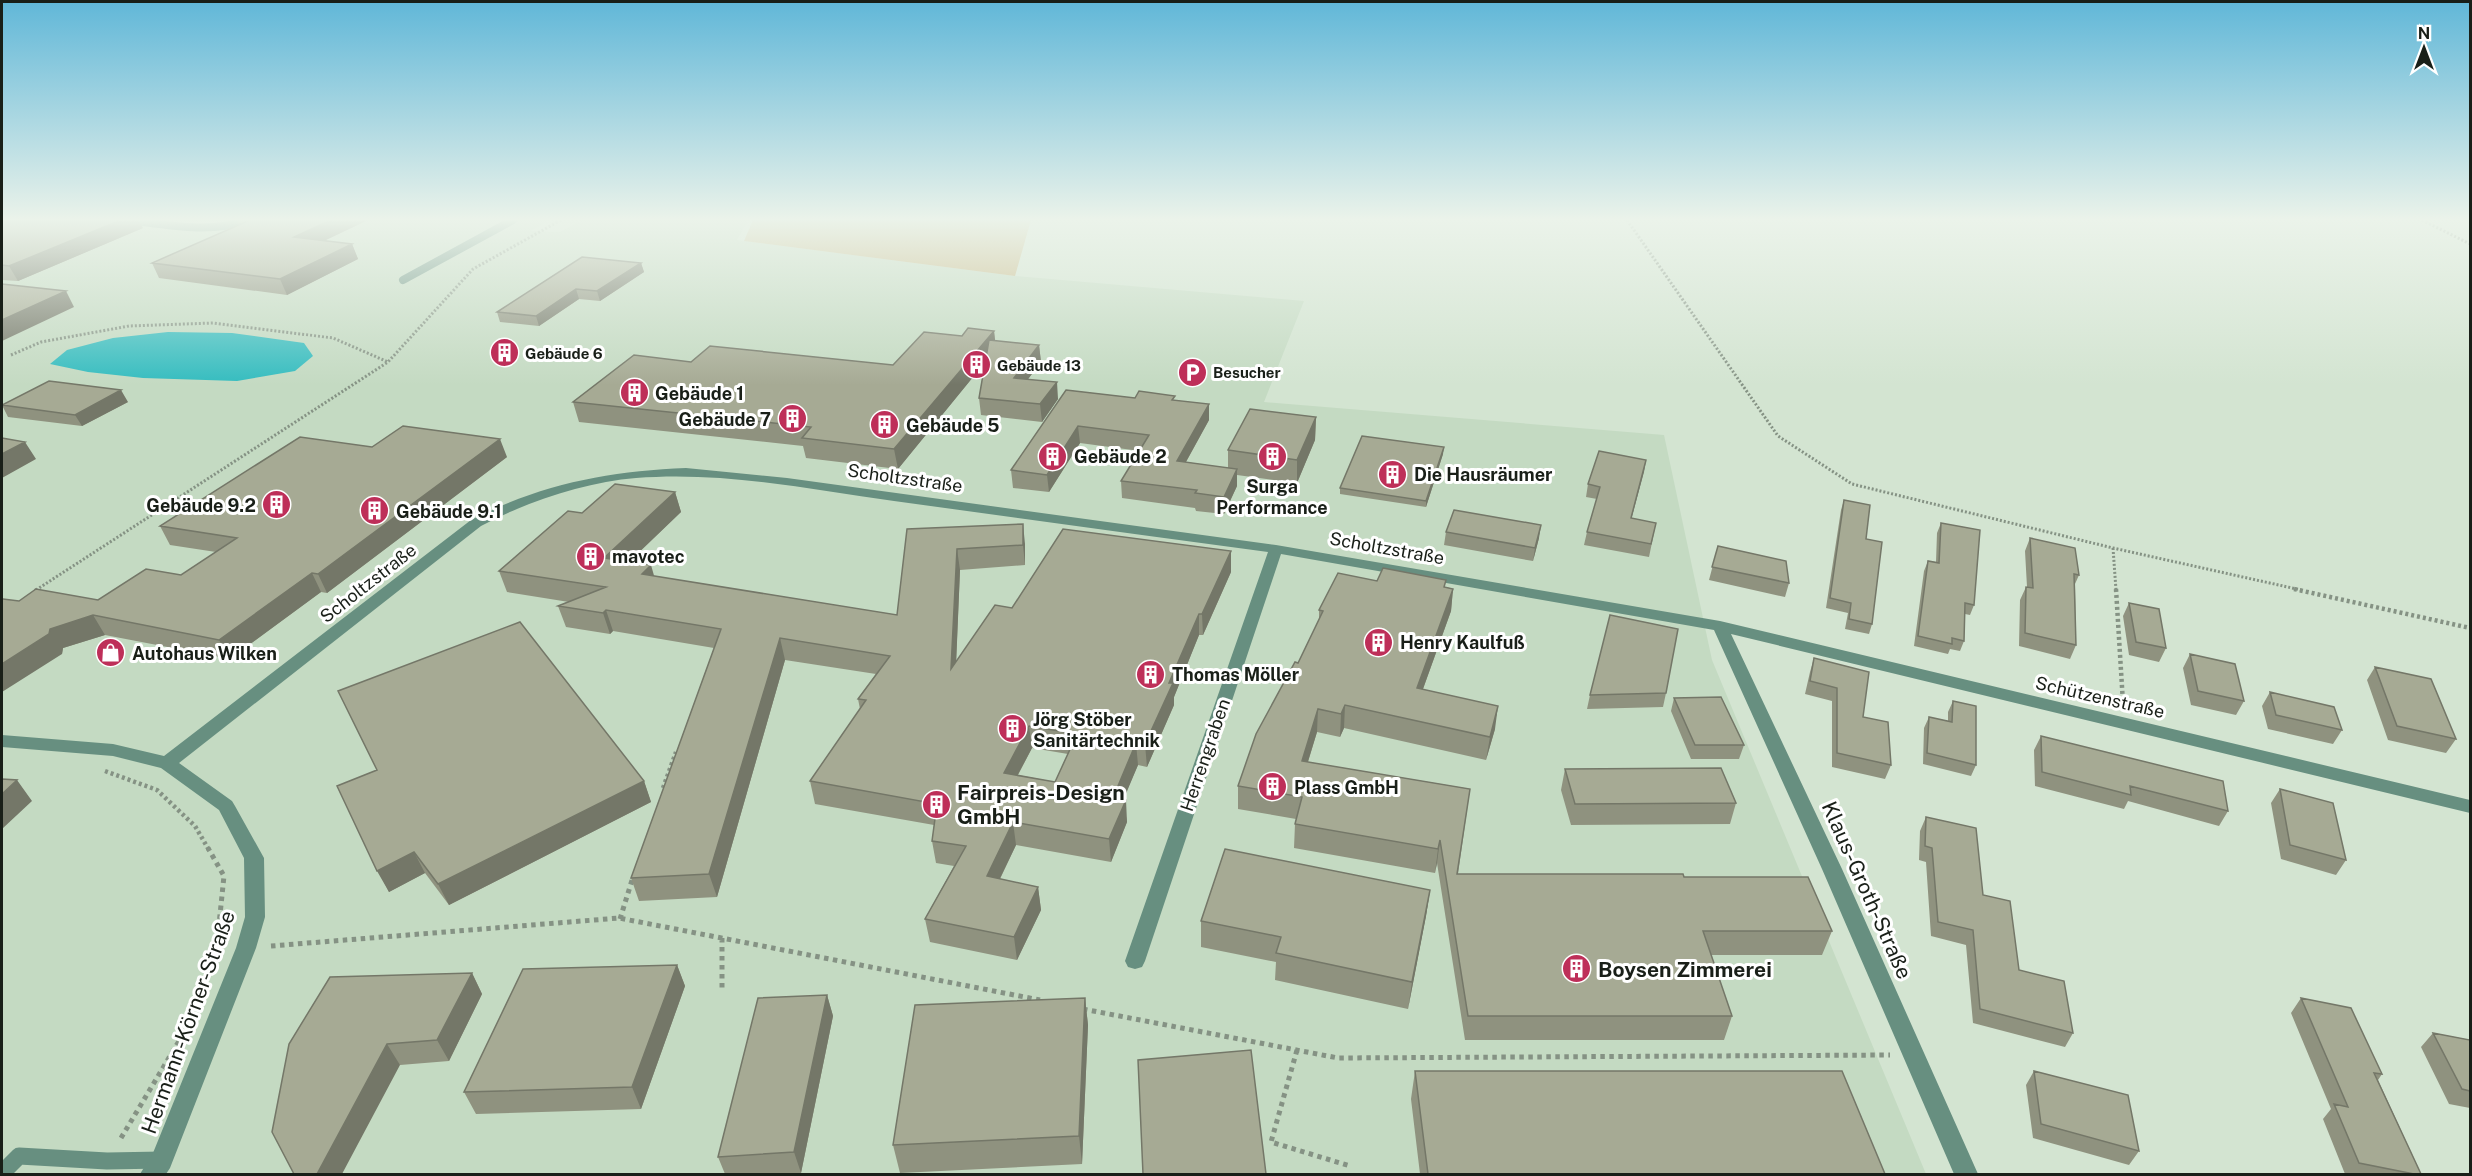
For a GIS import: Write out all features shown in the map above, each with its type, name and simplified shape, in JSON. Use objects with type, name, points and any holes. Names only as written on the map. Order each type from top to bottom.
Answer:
[{"type":"street","name":"Scholtzstraße","points":[[167,763],[476,523],[506,508],[560,489],[634,474],[687,472],[787,482],[1276,549],[1720,626]]},
{"type":"street","name":"Herrengraben","points":[[1135,961],[1276,549]]},
{"type":"street","name":"Schützenstraße","points":[[1720,626],[2470,807]]},
{"type":"street","name":"Klaus-Groth-Straße","points":[[1720,626],[1832,869],[1966,1174]]},
{"type":"street","name":"Hermann-Körner-Straße","points":[[2,741],[113,750],[167,763],[226,806],[254,858],[255,917],[246,948],[157,1167]]},
{"type":"lane","points":[[403,280],[412,275]]},
{"type":"lane","points":[[2,1173],[19,1156],[107,1161],[157,1167]]},
{"type":"path","points":[[32,593],[388,362],[468,275]]},
{"type":"path","points":[[1665,275],[1778,436],[1852,484],[2113,548],[2470,628]]},
{"type":"path","points":[[11,355],[41,342],[129,326],[213,323],[333,338],[388,362]]},
{"type":"path","points":[[2113,548],[2125,723]]},
{"type":"path","points":[[661,796],[676,752]]},
{"type":"path","points":[[99,769],[157,790],[195,826],[224,876],[218,934],[203,989]]},
{"type":"path","points":[[620,919],[634,873]]},
{"type":"path","points":[[246,948],[620,919],[1046,1001]]},
{"type":"path","points":[[722,938],[722,988]]},
{"type":"path","points":[[1081,1008],[1338,1058],[1914,1055]]},
{"type":"path","points":[[107,1161],[191,1021]]},
{"type":"path","points":[[1297,1050],[1271,1142],[1350,1166]]},
{"type":"shaded area","points":[[2,275],[1006,275],[1304,301],[1264,402],[1664,435],[1712,660],[1926,1174],[2,1174]]},
{"type":"water","points":[[168,332],[232,333],[304,343],[313,356],[295,371],[237,381],[143,378],[88,372],[50,364],[67,350],[113,338]]},
{"type":"building","points":[[247,275],[288,275],[280,279]]},
{"type":"building","points":[[554,275],[622,275],[597,291],[576,289],[536,316],[497,312]]},
{"type":"building","points":[[2,284],[66,291],[2,320]]},
{"type":"building","points":[[968,328],[994,331],[894,449],[802,438],[811,427],[573,402],[634,355],[691,362],[710,346],[893,365],[924,332],[962,336]]},
{"type":"building","points":[[989,340],[1039,345],[1014,378],[1057,382],[1040,404],[979,398]]},
{"type":"building","points":[[49,381],[121,390],[75,415],[2,405]]},
{"type":"building","points":[[1066,390],[1135,398],[1139,391],[1175,396],[1172,400],[1209,404],[1177,461],[1237,469],[1224,497],[1195,493],[1197,490],[1121,481],[1149,435],[1078,426],[1047,475],[1011,470]]},
{"type":"building","points":[[1250,409],[1316,417],[1297,460],[1228,450]]},
{"type":"building","points":[[403,426],[500,439],[318,574],[312,573],[219,640],[93,615],[50,629],[49,634],[2,664],[2,599],[19,601],[36,589],[98,600],[146,569],[181,575],[237,538],[160,526],[300,437],[372,447]]},
{"type":"building","name":"Die Hausräumer","points":[[1362,436],[1444,447],[1426,501],[1340,488]]},
{"type":"building","points":[[2,438],[25,442],[2,454]]},
{"type":"building","points":[[1599,451],[1646,460],[1631,518],[1656,523],[1651,544],[1587,532],[1600,487],[1588,484]]},
{"type":"building","points":[[615,484],[675,492],[604,558],[651,565],[642,574],[897,615],[907,529],[1023,524],[1023,545],[957,549],[951,669],[995,605],[1012,608],[1063,529],[1231,551],[1202,614],[1199,614],[1169,683],[1173,683],[1145,744],[1136,743],[1113,798],[1126,800],[1109,839],[1013,822],[987,876],[1038,887],[1014,937],[925,919],[966,846],[932,841],[937,804],[810,781],[866,700],[858,699],[890,656],[780,638],[709,874],[631,878],[721,629],[606,610],[603,613],[558,606],[606,587],[499,571],[568,511],[582,513]],"holes":[[[1029,726],[1077,734],[1055,782],[1004,773]]]},
{"type":"building","points":[[1844,500],[1870,505],[1866,539],[1882,542],[1872,624],[1849,619],[1851,603],[1830,598]]},
{"type":"building","points":[[1454,510],[1541,525],[1535,548],[1446,532]]},
{"type":"building","points":[[1941,523],[1980,530],[1974,605],[1965,603],[1964,641],[1952,638],[1952,644],[1918,636],[1928,561],[1939,563]]},
{"type":"building","points":[[2030,538],[2075,548],[2079,575],[2074,574],[2076,645],[2025,633],[2026,587],[2033,588]]},
{"type":"building","points":[[1718,546],[1786,561],[1789,583],[1712,567]]},
{"type":"building","points":[[1383,568],[1446,580],[1444,587],[1453,589],[1417,688],[1498,706],[1490,737],[1345,705],[1341,714],[1318,709],[1302,761],[1470,789],[1457,874],[1683,874],[1684,877],[1808,877],[1832,931],[1703,931],[1732,1016],[1468,1016],[1440,840],[1438,849],[1295,824],[1302,797],[1238,786],[1256,734],[1295,662],[1298,663],[1323,611],[1319,610],[1338,573],[1377,581]]},
{"type":"building","points":[[2129,603],[2159,609],[2166,648],[2136,642]]},
{"type":"building","points":[[1610,615],[1678,629],[1666,693],[1590,695]]},
{"type":"building","points":[[520,622],[644,781],[438,884],[414,852],[377,871],[337,786],[377,770],[338,691]]},
{"type":"building","points":[[2190,654],[2235,664],[2244,701],[2198,691]]},
{"type":"building","points":[[1814,658],[1869,672],[1863,717],[1888,722],[1891,765],[1837,753],[1837,688],[1810,681]]},
{"type":"building","points":[[2375,667],[2431,679],[2456,739],[2397,726]]},
{"type":"building","points":[[2270,692],[2334,707],[2342,730],[2276,715]]},
{"type":"building","points":[[1721,697],[1744,745],[1695,745],[1674,698]]},
{"type":"building","points":[[1953,701],[1976,706],[1976,765],[1927,753],[1929,717],[1952,722]]},
{"type":"building","points":[[2041,736],[2223,781],[2228,811],[2130,786],[2131,795],[2042,772]]},
{"type":"building","points":[[1721,768],[1736,803],[1575,804],[1565,769]]},
{"type":"building","points":[[2,779],[17,780],[2,794]]},
{"type":"building","points":[[2280,789],[2333,803],[2346,860],[2290,845]]},
{"type":"building","points":[[1926,817],[1976,828],[1983,895],[2010,901],[2019,970],[2064,981],[2073,1033],[1980,1009],[1973,930],[1938,922],[1932,848],[1925,846]]},
{"type":"building","points":[[1225,849],[1430,890],[1412,982],[1276,953],[1281,937],[1201,921]]},
{"type":"building","points":[[677,965],[632,1087],[464,1092],[523,969]]},
{"type":"building","points":[[472,973],[437,1040],[387,1044],[317,1174],[294,1174],[272,1132],[289,1044],[330,977]]},
{"type":"building","points":[[827,995],[794,1152],[718,1157],[758,998]]},
{"type":"building","points":[[1085,998],[1079,1136],[893,1145],[915,1005]]},
{"type":"building","points":[[2301,998],[2351,1008],[2382,1074],[2374,1073],[2421,1174],[2359,1163],[2334,1104],[2348,1107]]},
{"type":"building","points":[[2433,1033],[2470,1040],[2470,1091],[2462,1089]]},
{"type":"building","points":[[1251,1050],[1266,1174],[1143,1174],[1138,1060]]},
{"type":"building","points":[[1415,1071],[1842,1071],[1885,1174],[1428,1174]]},
{"type":"building","points":[[2034,1071],[2128,1095],[2139,1151],[2041,1124]]},
{"type":"place","name":"Gebäude 6","points":[[504,353]]},
{"type":"place","name":"Gebäude 13","points":[[976,365]]},
{"type":"place","name":"Besucher","points":[[1192,372]]},
{"type":"place","name":"Gebäude 1","points":[[634,393]]},
{"type":"place","name":"Gebäude 7","points":[[792,419]]},
{"type":"place","name":"Gebäude 5","points":[[885,425]]},
{"type":"place","name":"Gebäude 2","points":[[1053,456]]},
{"type":"place","name":"Surga Performance","points":[[1272,457]]},
{"type":"place","name":"Die Hausräumer","points":[[1393,474]]},
{"type":"place","name":"Gebäude 9.2","points":[[277,505]]},
{"type":"place","name":"Gebäude 9.1","points":[[375,511]]},
{"type":"place","name":"mavotec","points":[[591,556]]},
{"type":"place","name":"Henry Kaulfuß","points":[[1379,642]]},
{"type":"place","name":"Autohaus Wilken","points":[[111,653]]},
{"type":"place","name":"Thomas Möller","points":[[1151,674]]},
{"type":"place","name":"Jörg Stöber Sanitärtechnik","points":[[1012,729]]},
{"type":"place","name":"Plass GmbH","points":[[1273,787]]},
{"type":"place","name":"Fairpreis-Design GmbH","points":[[936,804]]},
{"type":"place","name":"Boysen Zimmerei","points":[[1577,969]]}]
